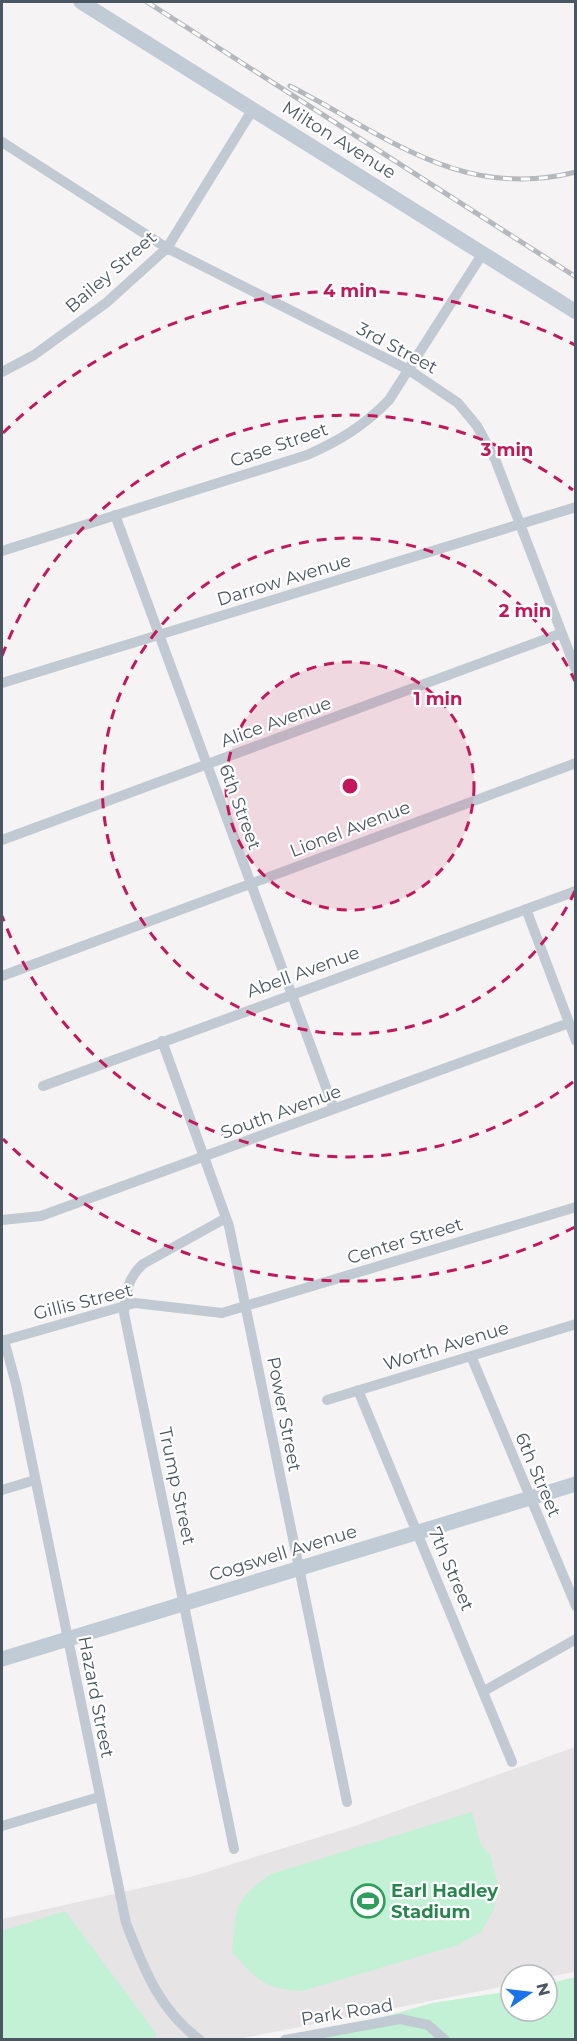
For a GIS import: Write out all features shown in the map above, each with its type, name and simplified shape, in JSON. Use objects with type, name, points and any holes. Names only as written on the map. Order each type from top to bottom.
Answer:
[{"type":"street","name":"Milton Avenue","points":[[81,2],[576,312]]},
{"type":"street","name":"Bailey Street","points":[[2,372],[34,355],[106,303],[167,248],[253,109]]},
{"type":"street","name":"3rd Street","points":[[2,142],[167,248],[409,370],[458,403],[477,426],[495,459],[522,524],[576,670]]},
{"type":"street","name":"Case Street","points":[[2,551],[307,455],[343,439],[369,420],[389,400],[483,253]]},
{"type":"street","name":"Darrow Avenue","points":[[2,683],[576,507]]},
{"type":"street","name":"6th Street","points":[[116,515],[334,1110]]},
{"type":"street","name":"Alice Avenue","points":[[2,840],[562,633]]},
{"type":"street","name":"Lionel Avenue","points":[[2,976],[576,763]]},
{"type":"street","name":"Abell Avenue","points":[[43,1086],[576,891]]},
{"type":"street","points":[[526,909],[576,1041]]},
{"type":"street","name":"South Avenue","points":[[2,1220],[41,1216],[569,1023]]},
{"type":"street","name":"Power Street","points":[[162,1041],[206,1157],[226,1218],[347,1802]]},
{"type":"street","name":"Center Street","points":[[244,1306],[576,1207]]},
{"type":"street","name":"Trump Street","points":[[226,1218],[143,1264],[132,1275],[125,1305],[127,1329],[234,1849]]},
{"type":"street","name":"Gillis Street","points":[[3,1341],[125,1305],[177,1306],[201,1312],[222,1313],[244,1306]]},
{"type":"street","name":"Worth Avenue","points":[[327,1400],[576,1324]]},
{"type":"street","name":"Hazard Street","points":[[3,1341],[16,1384],[126,1923],[148,1980],[175,2019],[200,2040]]},
{"type":"street","name":"6th Street","points":[[471,1356],[576,1606]]},
{"type":"street","name":"7th Street","points":[[358,1390],[512,1762]]},
{"type":"street","points":[[2,1490],[35,1480]]},
{"type":"street","name":"Cogswell Avenue","points":[[2,1659],[576,1484]]},
{"type":"street","points":[[484,1691],[576,1639]]},
{"type":"street","points":[[2,1826],[99,1797]]},
{"type":"street","name":"Park Road","points":[[285,2040],[400,2019],[428,2025],[445,2040]]},
{"type":"shaded area","points":[[575,1747],[575,1972],[559,1975],[559,1963],[499,1963],[499,1987],[239,2039],[2,2039],[2,1919],[190,1877],[352,1827]]},
{"type":"green space","name":"Earl Hadley Stadium","points":[[472,1812],[481,1845],[490,1855],[497,1881],[494,1909],[482,1931],[458,1945],[302,1991],[279,1988],[262,1981],[248,1970],[232,1952],[239,1906],[249,1892],[271,1874]]},
{"type":"green space","points":[[65,1911],[156,2033],[155,2039],[2,2039],[2,1931]]},
{"type":"green space","points":[[575,1977],[575,2039],[303,2040],[432,2003],[499,1993],[499,2023],[559,2023],[559,1981]]},
{"type":"railway","points":[[147,2],[576,277]]},
{"type":"railway","points":[[290,86],[392,142],[426,158],[460,170],[496,178],[535,179],[576,172]]},
{"type":"place","name":"Earl Hadley Stadium","points":[[368,1901]]}]
